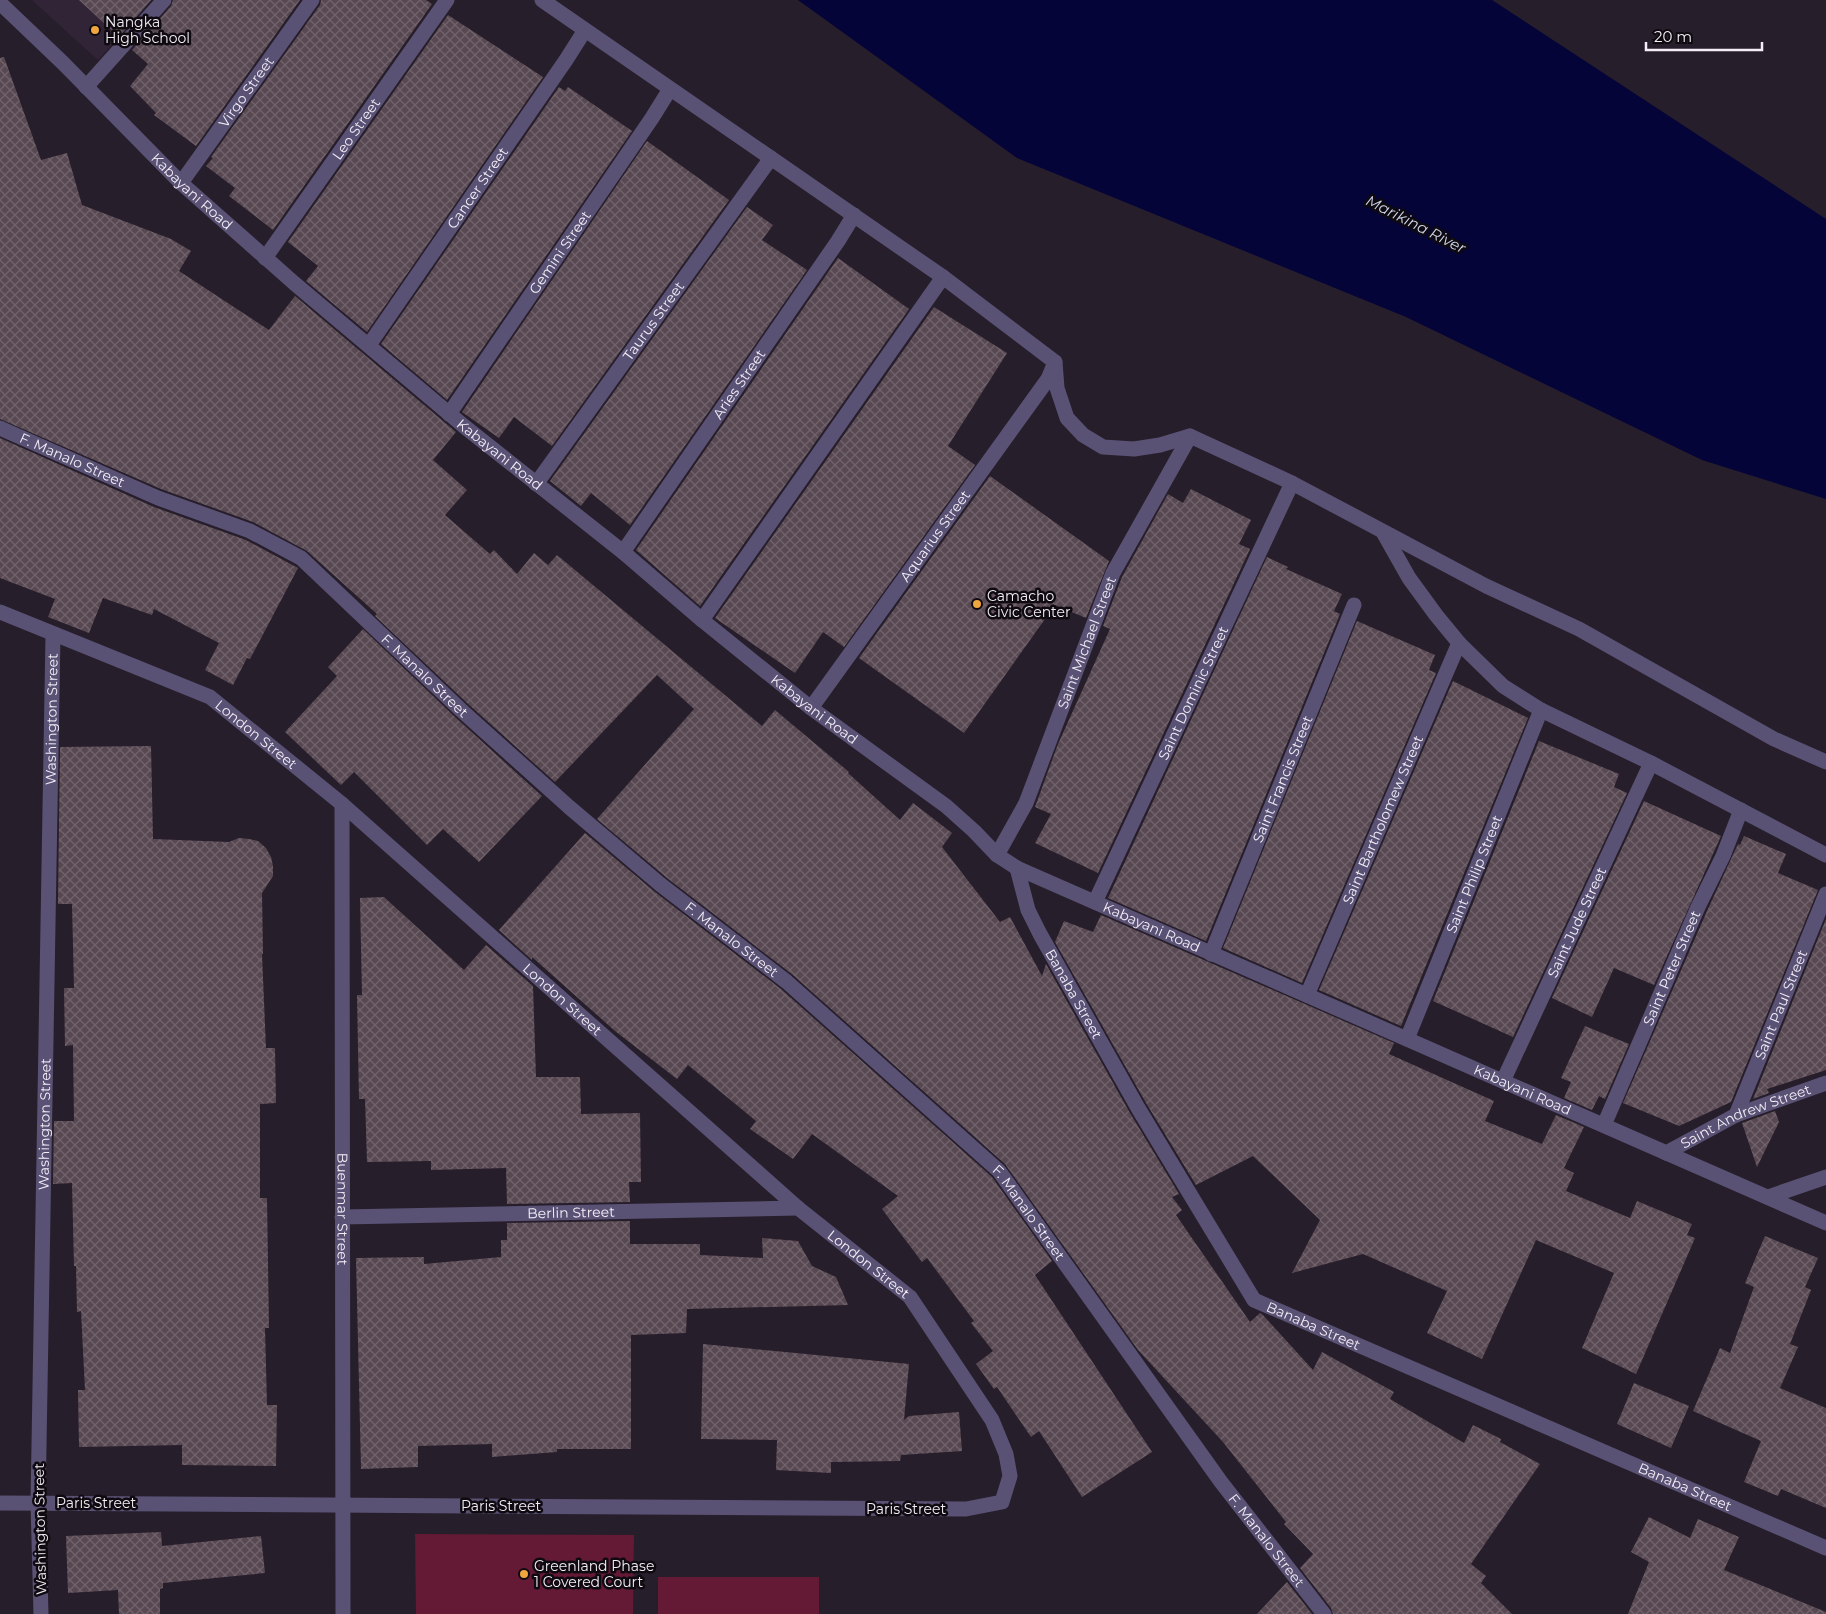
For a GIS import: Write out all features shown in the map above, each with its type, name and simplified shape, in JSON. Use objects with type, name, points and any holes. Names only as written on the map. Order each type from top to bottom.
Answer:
[{"type":"street","points":[[86,88],[164,0]]},
{"type":"street","name":"Virgo Street","points":[[181,183],[312,0]]},
{"type":"street","name":"Leo Street","points":[[265,258],[447,0]]},
{"type":"street","points":[[542,0],[943,277],[1055,362],[1057,388],[1067,418],[1083,435],[1103,448],[1134,449],[1160,445],[1190,436],[1292,483],[1486,586],[1579,629],[1774,739],[1826,762]]},
{"type":"street","name":"Kabayani Road","points":[[0,3],[181,183],[265,258],[449,414],[623,552],[702,620],[811,708],[946,806],[997,855],[1017,868],[1826,1223]]},
{"type":"street","name":"Cancer Street","points":[[368,345],[585,30]]},
{"type":"street","name":"Gemini Street","points":[[449,414],[652,118],[670,88]]},
{"type":"street","name":"Taurus Street","points":[[536,484],[771,158]]},
{"type":"street","name":"Aries Street","points":[[623,552],[833,249],[854,215]]},
{"type":"street","points":[[702,620],[943,277]]},
{"type":"street","name":"Aquarius Street","points":[[811,708],[1048,379],[1055,362]]},
{"type":"street","name":"F. Manalo Street","points":[[0,428],[158,498],[250,531],[301,558],[461,710],[569,807],[661,885],[787,982],[999,1171],[1221,1482],[1324,1614]]},
{"type":"street","name":"Saint Michael Street","points":[[997,855],[1026,803],[1113,573],[1190,436]]},
{"type":"street","name":"Saint Dominic Street","points":[[1095,902],[1292,483]]},
{"type":"street","points":[[1383,532],[1409,578],[1459,644],[1503,686],[1541,710],[1651,763],[1826,855]]},
{"type":"street","name":"Saint Francis Street","points":[[1211,954],[1354,605]]},
{"type":"street","name":"London Street","points":[[0,612],[210,698],[342,804],[798,1208],[910,1297],[992,1420],[1006,1454],[1010,1476],[1002,1502]]},
{"type":"street","name":"Washington Street","points":[[41,1614],[38,1503],[53,634]]},
{"type":"street","name":"Saint Bartholomew Street","points":[[1306,995],[1459,644]]},
{"type":"street","name":"Saint Philip Street","points":[[1406,1039],[1541,710]]},
{"type":"street","name":"Saint Jude Street","points":[[1502,1081],[1651,763]]},
{"type":"street","name":"Buenmar Street","points":[[342,804],[343,1614]]},
{"type":"street","name":"Saint Peter Street","points":[[1604,1125],[1698,908],[1723,856],[1741,810]]},
{"type":"street","name":"Banaba Street","points":[[1017,868],[1028,910],[1040,934],[1138,1108],[1254,1300],[1826,1548]]},
{"type":"street","name":"Saint Paul Street","points":[[1736,1115],[1826,894]]},
{"type":"street","name":"Saint Andrew Street","points":[[1666,1152],[1736,1115],[1826,1083]]},
{"type":"street","points":[[1768,1197],[1826,1177]]},
{"type":"street","name":"Berlin Street","points":[[342,1217],[798,1208]]},
{"type":"street","name":"Paris Street","points":[[0,1503],[966,1509],[1002,1502]]},
{"type":"shaded area","name":"Nangka High School","points":[[32,0],[152,0],[98,60]]},
{"type":"shaded area","name":"Greenland Phase 1 Covered Court","points":[[415,1534],[634,1535],[633,1614],[416,1614]]},
{"type":"shaded area","points":[[658,1577],[819,1577],[819,1614],[658,1614]]},
{"type":"water","name":"Marikina River","points":[[798,0],[1492,0],[1826,219],[1826,499],[1702,460],[1406,317],[1017,158]]},
{"type":"building","points":[[79,0],[151,0],[119,37]]},
{"type":"building","points":[[173,0],[300,0],[196,146],[154,115],[156,113],[130,86],[148,64],[132,50],[171,6]]},
{"type":"building","points":[[321,0],[426,0],[432,4],[273,230],[229,196],[235,188],[206,166],[320,5]]},
{"type":"building","points":[[448,15],[543,77],[367,332],[306,281],[318,266],[288,242]]},
{"type":"building","points":[[4,57],[41,160],[67,153],[82,205],[171,239],[191,251],[179,271],[269,330],[295,296],[456,432],[433,460],[467,490],[445,515],[490,554],[494,550],[517,574],[534,553],[548,565],[557,555],[762,726],[775,710],[849,772],[900,820],[913,803],[952,833],[942,847],[1000,922],[1010,917],[1042,976],[1046,964],[1130,1113],[1179,1194],[1172,1197],[1182,1210],[1176,1215],[1250,1322],[1260,1313],[1262,1314],[1313,1370],[1322,1352],[1394,1392],[1390,1399],[1464,1443],[1473,1425],[1501,1439],[1500,1442],[1540,1464],[1471,1564],[1486,1576],[1481,1583],[1512,1614],[1333,1614],[1331,1608],[1300,1568],[1313,1554],[1284,1524],[1286,1522],[1223,1442],[1138,1350],[1005,1164],[793,975],[667,878],[597,819],[694,709],[657,675],[555,782],[467,703],[375,616],[377,614],[307,551],[253,522],[161,489],[0,419],[0,58]]},
{"type":"building","points":[[559,87],[565,91],[568,87],[632,131],[447,400],[381,344]]},
{"type":"building","points":[[647,141],[729,200],[552,446],[514,417],[499,438],[462,412]]},
{"type":"building","points":[[747,207],[773,225],[762,240],[807,270],[630,525],[591,493],[581,506],[550,481]]},
{"type":"building","points":[[838,258],[909,309],[700,606],[636,550]]},
{"type":"building","points":[[934,307],[1007,353],[948,446],[975,465],[844,647],[823,632],[795,673],[715,618]]},
{"type":"building","points":[[0,438],[154,507],[246,540],[298,568],[250,659],[247,658],[233,685],[205,670],[219,643],[154,609],[152,615],[103,598],[89,633],[48,617],[55,599],[0,578]]},
{"type":"building","name":"Camacho Civic Center","points":[[990,476],[1109,561],[1086,618],[1055,605],[964,733],[859,658]]},
{"type":"building","points":[[1191,489],[1251,520],[1239,544],[1250,549],[1098,873],[1035,843],[1051,814],[1035,807],[1058,744],[1110,629],[1103,626],[1122,577],[1168,494],[1183,503]]},
{"type":"building","points":[[1267,557],[1288,567],[1286,569],[1342,594],[1334,611],[1340,614],[1206,941],[1108,898]]},
{"type":"building","points":[[1357,621],[1435,655],[1429,670],[1436,673],[1302,983],[1223,948]]},
{"type":"building","points":[[363,629],[455,717],[542,796],[479,862],[443,829],[427,845],[354,772],[341,785],[285,732],[337,676],[328,667]]},
{"type":"building","points":[[1453,681],[1528,718],[1401,1026],[1319,990]]},
{"type":"building","points":[[1539,741],[1619,774],[1614,787],[1627,793],[1513,1037],[1433,1001]]},
{"type":"building","points":[[151,746],[153,839],[229,842],[239,838],[258,841],[266,848],[273,866],[273,876],[262,893],[262,954],[266,1048],[275,1048],[276,1103],[260,1104],[260,1198],[267,1198],[269,1328],[265,1328],[267,1405],[277,1405],[276,1466],[182,1465],[182,1445],[79,1447],[78,1390],[85,1390],[81,1311],[77,1312],[76,1266],[74,1266],[72,1183],[53,1184],[54,1121],[74,1121],[73,1045],[65,1046],[64,988],[74,988],[72,904],[58,904],[60,747]]},
{"type":"building","points":[[1644,801],[1721,836],[1654,985],[1614,968],[1592,1017],[1552,998]]},
{"type":"building","points":[[585,833],[655,892],[781,989],[992,1177],[1052,1261],[1035,1275],[1152,1452],[1082,1497],[1039,1431],[1031,1437],[997,1387],[994,1389],[976,1364],[993,1351],[971,1323],[974,1321],[927,1258],[922,1262],[882,1209],[898,1196],[812,1134],[793,1159],[750,1129],[756,1121],[688,1065],[677,1079],[615,1031],[499,930]]},
{"type":"building","points":[[1744,836],[1786,854],[1778,873],[1818,890],[1731,1102],[1679,1126],[1623,1103],[1707,911],[1738,844],[1740,845]]},
{"type":"building","points":[[384,897],[464,970],[486,945],[533,986],[536,1077],[580,1077],[581,1114],[640,1113],[641,1182],[629,1182],[630,1202],[507,1204],[506,1168],[431,1170],[431,1161],[367,1162],[365,1099],[359,1099],[357,995],[362,995],[360,898]]},
{"type":"building","points":[[1101,915],[1394,1043],[1389,1054],[1494,1101],[1485,1121],[1542,1144],[1556,1115],[1584,1127],[1564,1168],[1574,1173],[1566,1191],[1630,1218],[1637,1201],[1692,1224],[1687,1235],[1695,1238],[1636,1374],[1582,1348],[1614,1273],[1536,1240],[1482,1359],[1427,1333],[1447,1291],[1363,1254],[1292,1273],[1320,1220],[1253,1156],[1196,1185],[1146,1103],[1055,942],[1064,921],[1093,932]]},
{"type":"building","points":[[1826,919],[1826,1070],[1767,1089],[1769,1093],[1753,1099]]},
{"type":"building","points":[[1585,1026],[1629,1044],[1605,1099],[1599,1096],[1592,1110],[1564,1098],[1571,1082],[1561,1078]]},
{"type":"building","points":[[1775,1111],[1779,1122],[1757,1167],[1742,1123]]},
{"type":"building","points":[[630,1221],[630,1244],[700,1244],[700,1255],[763,1258],[762,1238],[798,1241],[812,1266],[836,1277],[848,1305],[687,1309],[686,1333],[631,1335],[631,1449],[557,1449],[557,1452],[492,1457],[492,1444],[418,1446],[418,1467],[361,1469],[356,1258],[424,1257],[424,1264],[501,1257],[501,1240],[507,1240],[507,1223]]},
{"type":"building","points":[[1765,1236],[1818,1258],[1805,1287],[1811,1290],[1790,1344],[1798,1347],[1780,1388],[1826,1408],[1826,1508],[1781,1489],[1778,1496],[1744,1482],[1761,1441],[1693,1411],[1720,1348],[1730,1353],[1754,1287],[1745,1283]]},
{"type":"building","points":[[703,1344],[909,1364],[904,1420],[909,1416],[959,1412],[962,1451],[901,1455],[900,1461],[831,1462],[831,1473],[776,1470],[777,1440],[701,1439]]},
{"type":"building","points":[[1634,1383],[1689,1406],[1671,1448],[1617,1424]]},
{"type":"building","points":[[1649,1517],[1690,1538],[1698,1519],[1739,1537],[1724,1570],[1826,1612],[1826,1614],[1628,1614],[1649,1562],[1631,1552]]},
{"type":"building","points":[[161,1532],[162,1546],[261,1536],[265,1573],[163,1583],[163,1588],[160,1589],[160,1614],[119,1614],[118,1590],[68,1593],[66,1536]]},
{"type":"building","points":[[1287,1582],[1312,1614],[1257,1614]]},
{"type":"place","name":"Nangka High School","points":[[95,30]]},
{"type":"place","name":"Camacho Civic Center","points":[[977,604]]},
{"type":"place","name":"Greenland Phase 1 Covered Court","points":[[524,1574]]}]
